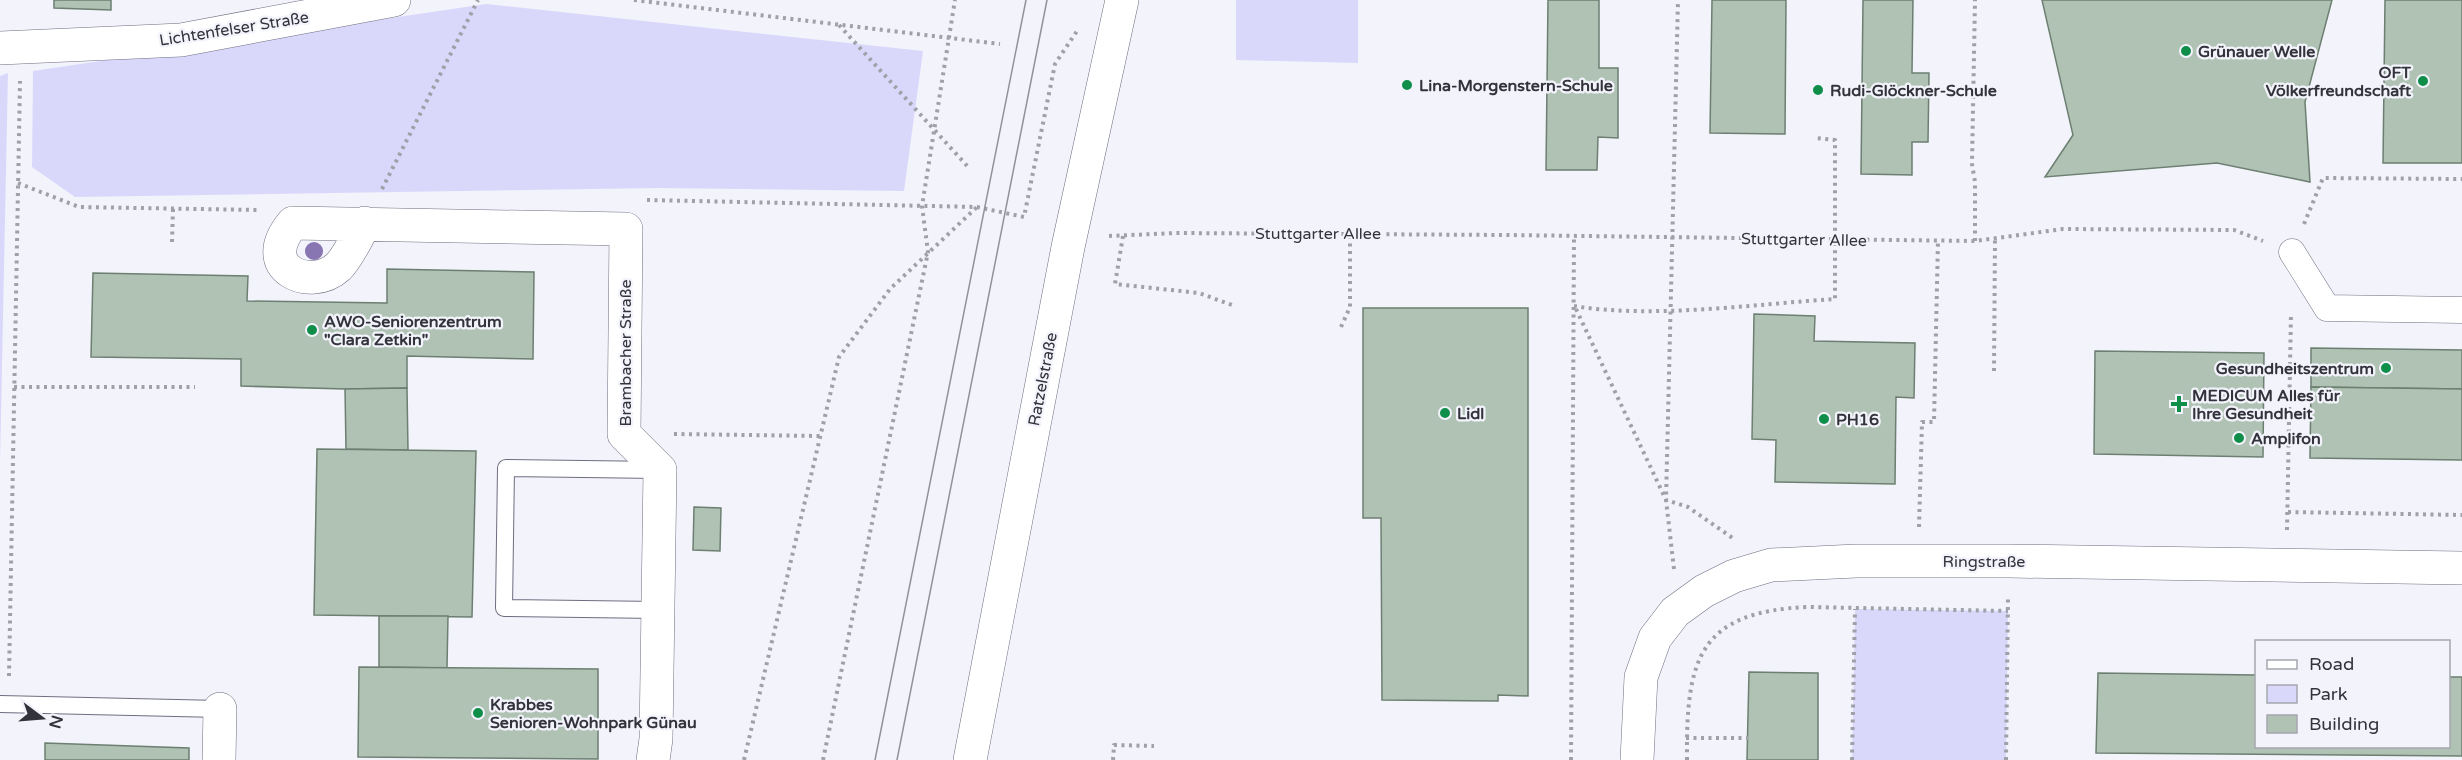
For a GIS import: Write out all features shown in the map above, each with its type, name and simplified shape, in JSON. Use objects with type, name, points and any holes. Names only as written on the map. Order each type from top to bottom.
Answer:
[{"type":"street","name":"Lichtenfelser Straße","points":[[10,48],[181,40],[394,0]]},
{"type":"street","name":"Ratzelstraße","points":[[970,760],[1068,247],[1122,0]]},
{"type":"street","name":"Brambacher Straße","points":[[365,224],[626,229],[624,434],[660,470]]},
{"type":"street","points":[[2292,252],[2326,308],[2462,310]]},
{"type":"street","points":[[652,760],[656,739],[660,470]]},
{"type":"street","name":"Ringstraße","points":[[1637,760],[1641,677],[1655,638],[1676,612],[1692,600],[1719,583],[1751,570],[1791,563],[1919,561],[2462,568]]},
{"type":"street","points":[[219,760],[220,709]]},
{"type":"lane","points":[[658,610],[504,608],[506,468],[660,470]]},
{"type":"lane","points":[[4,704],[220,709]]},
{"type":"path","points":[[365,224],[478,0]]},
{"type":"path","points":[[634,0],[1000,44]]},
{"type":"path","points":[[823,760],[928,252],[922,206],[932,129],[955,0]]},
{"type":"path","points":[[1674,570],[1666,500],[1678,0]]},
{"type":"path","points":[[1975,0],[1972,164],[1975,182],[1975,241]]},
{"type":"path","points":[[838,24],[969,168]]},
{"type":"path","points":[[922,206],[977,207],[1024,217],[1055,64],[1080,26]]},
{"type":"path","points":[[4,704],[14,387],[10,48]]},
{"type":"path","points":[[1574,306],[1601,310],[1672,309],[1835,299],[1834,140],[1816,138]]},
{"type":"path","points":[[2292,252],[2323,178],[2462,179]]},
{"type":"path","points":[[744,760],[839,357],[890,289],[977,207]]},
{"type":"path","points":[[172,242],[173,209]]},
{"type":"path","name":"Stuttgarter Allee","points":[[1109,236],[1176,232],[1975,241],[2063,229],[2234,230],[2292,252]]},
{"type":"path","points":[[1341,327],[1350,307],[1350,234]]},
{"type":"path","points":[[1571,760],[1574,235]]},
{"type":"path","points":[[1123,236],[1115,284],[1199,293],[1232,305]]},
{"type":"path","points":[[1994,370],[1995,239]]},
{"type":"path","points":[[1919,561],[1922,422],[1934,422],[1938,240]]},
{"type":"path","points":[[1574,306],[1666,500],[1688,507],[1735,539],[1751,570]]},
{"type":"path","points":[[2287,567],[2291,311]]},
{"type":"path","points":[[14,387],[195,387]]},
{"type":"path","points":[[624,434],[820,436]]},
{"type":"path","points":[[2288,512],[2462,515]]},
{"type":"path","points":[[2006,760],[2009,561]]},
{"type":"path","points":[[1687,760],[1686,738],[1692,675],[1701,654],[1718,634],[1755,613],[1780,608],[2008,611]]},
{"type":"path","points":[[1852,760],[1855,609]]},
{"type":"path","points":[[1686,738],[1748,738]]},
{"type":"path","points":[[1113,760],[1114,744],[1154,746]]},
{"type":"green space","points":[[1236,0],[1358,0],[1358,63],[1236,60]]},
{"type":"green space","points":[[486,4],[923,51],[904,191],[659,188],[75,197],[32,167],[33,71]]},
{"type":"green space","points":[[8,73],[0,463],[0,76]]},
{"type":"green space","points":[[1855,609],[2008,611],[2006,760],[1852,760]]},
{"type":"building","points":[[54,0],[111,0],[111,10],[54,8]]},
{"type":"building","points":[[1548,0],[1599,0],[1599,68],[1618,68],[1618,138],[1598,137],[1597,170],[1546,170]]},
{"type":"building","points":[[1712,0],[1786,0],[1785,134],[1710,133]]},
{"type":"building","points":[[1863,0],[1913,0],[1912,73],[1929,73],[1928,142],[1912,142],[1912,175],[1861,174]]},
{"type":"building","name":"Grünauer Welle","points":[[2042,0],[2332,0],[2305,102],[2310,182],[2217,163],[2045,177],[2073,135]]},
{"type":"building","name":"OFT Völkerfreundschaft","points":[[2385,0],[2462,0],[2462,163],[2383,163]]},
{"type":"building","name":"AWO-Seniorenzentrum \"Clara Zetkin\"","points":[[387,269],[534,272],[533,359],[407,356],[407,388],[345,389],[241,386],[241,359],[91,357],[93,273],[248,276],[247,301],[387,303]]},
{"type":"building","name":"Lidl","points":[[1363,308],[1528,308],[1528,696],[1498,695],[1498,701],[1382,700],[1381,518],[1363,518]]},
{"type":"building","name":"PH16","points":[[1754,314],[1815,316],[1814,341],[1915,343],[1914,398],[1896,397],[1895,484],[1775,482],[1776,440],[1752,439]]},
{"type":"building","name":"Gesundheitszentrum","points":[[2311,348],[2462,350],[2462,389],[2311,387]]},
{"type":"building","name":"MEDICUM Alles für Ihre Gesundheit","points":[[2095,351],[2264,353],[2263,457],[2094,454]]},
{"type":"building","points":[[2311,387],[2462,389],[2462,460],[2310,458]]},
{"type":"building","points":[[407,388],[408,450],[346,449],[345,389]]},
{"type":"building","points":[[317,449],[476,451],[472,617],[314,615]]},
{"type":"building","points":[[694,507],[721,508],[720,551],[693,550]]},
{"type":"building","points":[[379,616],[448,616],[447,668],[379,667]]},
{"type":"building","name":"Krabbes Senioren-Wohnpark Günau","points":[[359,667],[598,669],[598,759],[358,757]]},
{"type":"building","points":[[1749,672],[1818,673],[1818,760],[1747,760]]},
{"type":"building","points":[[2098,673],[2255,675],[2255,748],[2450,748],[2450,677],[2462,677],[2462,756],[2096,753]]},
{"type":"building","points":[[45,743],[189,748],[189,760],[45,760]]},
{"type":"tram line","points":[[875,760],[1026,0]]},
{"type":"tram line","points":[[897,760],[1047,0]]},
{"type":"place","name":"Grünauer Welle","points":[[2186,51]]},
{"type":"place","name":"OFT Völkerfreundschaft","points":[[2423,81]]},
{"type":"place","name":"Lina-Morgenstern-Schule","points":[[1407,85]]},
{"type":"place","name":"Rudi-Glöckner-Schule","points":[[1818,90]]},
{"type":"place","name":"AWO-Seniorenzentrum \"Clara Zetkin\"","points":[[312,330]]},
{"type":"place","name":"Gesundheitszentrum","points":[[2386,368]]},
{"type":"place","name":"MEDICUM Alles für Ihre Gesundheit","points":[[2179,404]]},
{"type":"place","name":"Lidl","points":[[1445,413]]},
{"type":"place","name":"PH16","points":[[1824,419]]},
{"type":"place","name":"Amplifon","points":[[2239,438]]},
{"type":"place","name":"Krabbes Senioren-Wohnpark Günau","points":[[478,713]]}]
